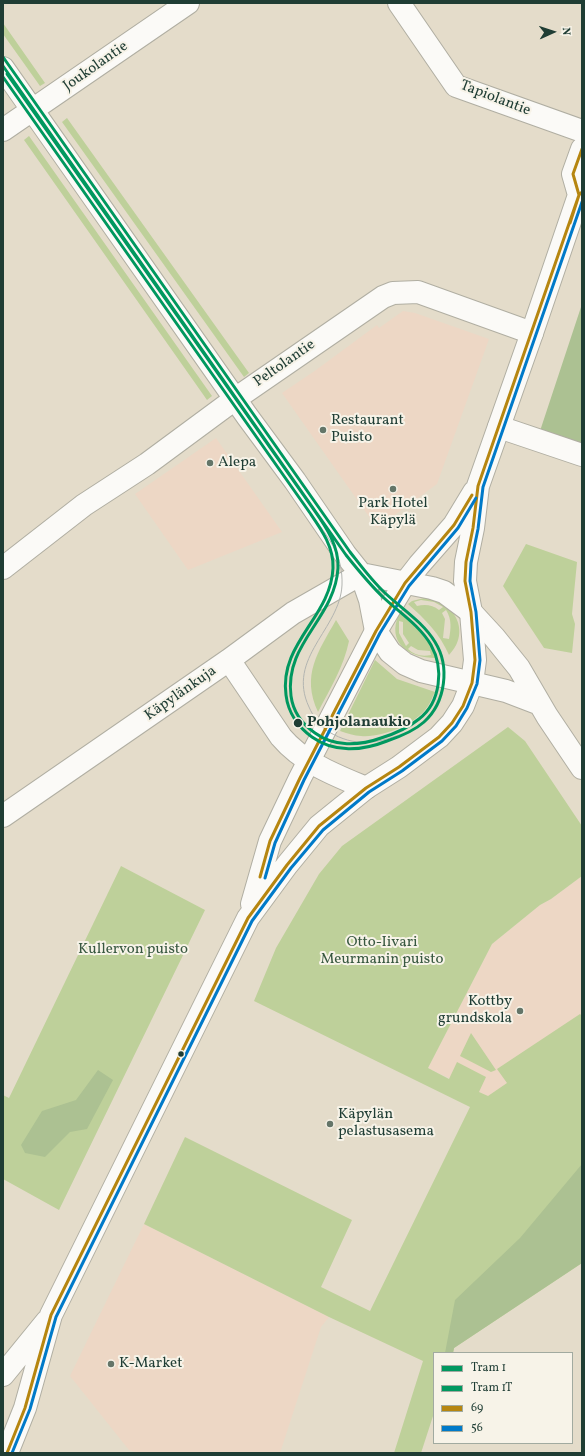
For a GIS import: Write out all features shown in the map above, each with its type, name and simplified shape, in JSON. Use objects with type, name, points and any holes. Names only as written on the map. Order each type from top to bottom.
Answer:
[{"type":"street","name":"Joukolantie","points":[[3,130],[188,3]]},
{"type":"street","name":"Tapiolantie","points":[[399,3],[456,86],[582,131]]},
{"type":"street","points":[[3,68],[345,554],[361,574],[370,600],[376,631],[390,652],[405,664],[431,674],[506,691],[540,704]]},
{"type":"street","points":[[248,918],[270,842],[309,761],[376,631],[405,583],[418,565],[454,525],[478,486],[580,193],[574,174],[582,149]]},
{"type":"street","name":"Peltolantie","points":[[3,568],[84,505],[147,464],[235,398],[374,302],[393,293],[418,292],[532,333]]},
{"type":"street","points":[[499,427],[582,455]]},
{"type":"street","points":[[7,1453],[25,1408],[51,1315],[248,918],[287,865],[319,826],[366,788],[399,767],[439,737],[452,723],[462,706],[472,683],[475,660],[471,612],[465,581],[466,562],[473,528],[478,486]]},
{"type":"street","points":[[361,574],[432,588],[444,592],[471,612],[519,668],[540,704],[582,768]]},
{"type":"street","name":"Käpylänkuja","points":[[3,816],[229,660],[294,613],[361,574]]},
{"type":"street","points":[[229,660],[289,747],[328,772],[366,788]]},
{"type":"street","points":[[3,1374],[51,1315]]},
{"type":"shaded area","points":[[403,311],[415,313],[489,339],[437,484],[377,528],[282,393],[377,325],[379,328]]},
{"type":"shaded area","points":[[216,438],[282,532],[188,570],[135,494]]},
{"type":"shaded area","name":"Kottby grundskola","points":[[582,876],[582,1107],[529,1116],[428,1068],[492,944],[540,905],[551,899]]},
{"type":"shaded area","points":[[144,1224],[329,1317],[321,1327],[280,1453],[139,1453],[129,1450],[70,1376]]},
{"type":"green space","points":[[3,23],[45,83],[40,86],[3,34]]},
{"type":"green space","points":[[67,118],[249,373],[244,377],[62,122]]},
{"type":"green space","points":[[29,136],[212,396],[207,400],[24,140]]},
{"type":"green space","points":[[582,304],[582,443],[540,431]]},
{"type":"green space","points":[[526,544],[577,562],[572,614],[575,624],[572,653],[544,648],[503,586]]},
{"type":"green space","points":[[424,598],[435,600],[444,604],[451,610],[459,627],[459,637],[456,646],[449,655],[432,627],[408,604],[412,601]],"holes":[[[421,600],[434,602],[443,607],[439,610],[429,605],[417,606],[414,602]],[[446,610],[450,624],[449,639],[443,638],[445,619],[442,613]]]},
{"type":"green space","points":[[400,613],[426,639],[436,658],[422,656],[431,655],[430,651],[418,650],[411,646],[408,649],[420,656],[409,652],[402,647],[398,641],[396,624]],"holes":[[[399,621],[403,622],[403,634],[409,643],[406,646],[399,633]]]},
{"type":"green space","points":[[336,620],[349,641],[340,668],[318,712],[313,699],[311,675],[318,653]]},
{"type":"green space","points":[[375,660],[397,679],[435,692],[430,703],[423,713],[416,719],[389,732],[379,735],[361,736],[340,731]]},
{"type":"green space","name":"Otto-Iivari Meurmanin puisto","points":[[508,727],[525,741],[582,826],[582,876],[551,899],[540,905],[492,944],[428,1068],[449,1079],[457,1062],[486,1077],[479,1092],[488,1096],[507,1083],[497,1069],[580,1014],[582,1016],[582,1263],[454,1348],[453,1352],[433,1352],[433,1416],[421,1453],[394,1453],[423,1361],[329,1317],[144,1224],[185,1137],[352,1220],[321,1287],[370,1311],[470,1107],[254,1001],[276,948],[319,874],[342,846]]},
{"type":"green space","name":"Kullervon puisto","points":[[121,866],[205,910],[59,1210],[3,1179],[3,1095],[9,1098]]},
{"type":"green space","points":[[471,1033],[496,1070],[491,1072],[460,1056]]},
{"type":"green space","points":[[98,1070],[113,1080],[87,1129],[70,1132],[45,1157],[25,1153],[21,1145],[42,1111],[76,1100]]},
{"type":"green space","points":[[582,1164],[582,1263],[454,1348],[453,1352],[445,1352],[455,1300],[520,1238]]},
{"type":"tram line","name":"1","points":[[3,57],[350,552],[376,584],[425,628],[435,642],[443,662],[444,673],[441,694],[431,714],[416,728],[401,736],[378,744],[368,747],[348,749],[329,746],[321,742],[302,729],[294,719],[287,701],[286,677],[290,660],[297,645],[324,601],[330,585],[333,560],[326,539],[310,513],[3,77]]},
{"type":"tram line","name":"1T","points":[[3,66],[346,555],[374,588],[416,626],[431,645],[438,664],[439,674],[436,694],[432,704],[426,712],[410,725],[396,733],[373,741],[347,744],[322,738],[310,729],[299,717],[292,702],[291,677],[295,661],[302,646],[320,617],[335,586],[338,560],[331,537],[314,510],[7,74]]},
{"type":"tram line","points":[[315,519],[335,550],[342,575],[342,585],[339,601],[333,616],[316,644],[304,673],[304,689],[309,707],[315,718],[323,727],[338,737],[348,740],[356,742],[374,742],[402,734]]},
{"type":"transit line","name":"69","points":[[570,223],[579,195],[573,174],[582,149]]},
{"type":"transit line","name":"69","points":[[7,1453],[25,1408],[51,1315],[248,918],[287,865],[319,826],[366,788],[399,767],[439,737],[452,723],[463,706],[472,683],[475,660],[471,612],[465,581],[466,562],[473,528],[478,486],[579,195],[582,192]]},
{"type":"transit line","name":"56","points":[[12,1453],[30,1409],[56,1317],[252,921],[291,868],[323,830],[369,792],[402,771],[442,741],[456,726],[467,708],[477,684],[480,660],[476,612],[470,581],[471,563],[478,529],[483,487],[582,202]]},
{"type":"transit line","name":"69","points":[[260,877],[270,841],[300,778],[376,631],[405,583],[454,525],[472,495]]},
{"type":"transit line","name":"56","points":[[265,878],[275,843],[304,780],[380,633],[409,586],[458,528],[476,498]]},
{"type":"place","name":"Restaurant Puisto","points":[[323,430]]},
{"type":"place","name":"Alepa","points":[[210,463]]},
{"type":"place","name":"Park Hotel Käpylä","points":[[393,489]]},
{"type":"place","name":"Pohjolanaukio","points":[[298,723]]},
{"type":"place","name":"Kottby grundskola","points":[[520,1011]]},
{"type":"place","name":"Käpylän pelastusasema","points":[[330,1124]]},
{"type":"place","name":"K-Market","points":[[111,1364]]}]
